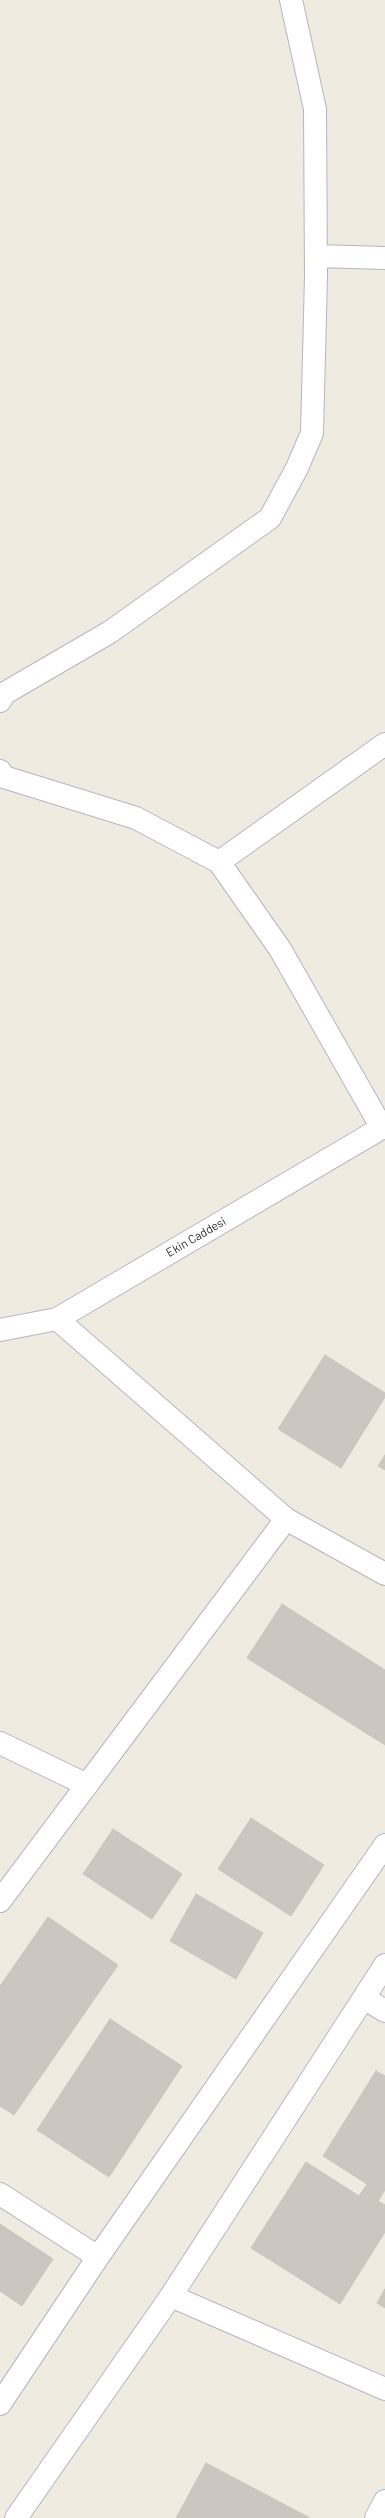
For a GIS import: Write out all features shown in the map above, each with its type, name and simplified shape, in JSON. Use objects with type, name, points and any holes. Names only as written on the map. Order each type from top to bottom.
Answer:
[{"type":"street","points":[[0,701],[5,693],[110,632],[270,518],[297,468],[312,433],[316,256],[314,109],[291,0]]},
{"type":"street","points":[[316,256],[385,258]]},
{"type":"street","points":[[219,862],[385,744]]},
{"type":"street","points":[[0,771],[4,777],[136,818],[219,862],[280,949],[384,1127]]},
{"type":"street","name":"Ekin Caddesi","points":[[0,1330],[57,1319],[384,1127]]},
{"type":"street","points":[[57,1319],[286,1519],[385,1574]]},
{"type":"street","points":[[0,1901],[286,1519]]},
{"type":"street","points":[[0,1743],[87,1785]]},
{"type":"street","points":[[0,2404],[98,2257],[385,1845]]},
{"type":"street","points":[[17,2518],[171,2296],[385,1965]]},
{"type":"street","points":[[364,1998],[385,2011]]},
{"type":"street","points":[[0,2194],[98,2257]]},
{"type":"street","points":[[171,2296],[385,2389]]},
{"type":"street","points":[[376,2518],[385,2501]]},
{"type":"building","points":[[325,1355],[385,1393],[385,1397],[341,1468],[278,1429]]},
{"type":"building","points":[[385,1455],[385,1470],[378,1466]]},
{"type":"building","points":[[282,1604],[385,1670],[385,1745],[247,1658]]},
{"type":"building","points":[[251,1818],[324,1865],[291,1916],[218,1869]]},
{"type":"building","points":[[113,1829],[182,1874],[152,1919],[83,1874]]},
{"type":"building","points":[[196,1894],[263,1933],[236,1979],[170,1941]]},
{"type":"building","points":[[48,1917],[118,1965],[14,2115],[0,2106],[0,1986]]},
{"type":"building","points":[[110,2019],[182,2066],[109,2177],[37,2130]]},
{"type":"building","points":[[376,2071],[385,2076],[385,2190],[378,2201],[385,2205],[385,2232],[340,2304],[251,2248],[306,2162],[359,2196],[367,2184],[323,2156]]},
{"type":"building","points":[[0,2224],[53,2259],[22,2306],[0,2291]]},
{"type":"building","points":[[385,2289],[385,2308],[377,2303]]},
{"type":"building","points":[[206,2463],[310,2518],[176,2518]]}]
